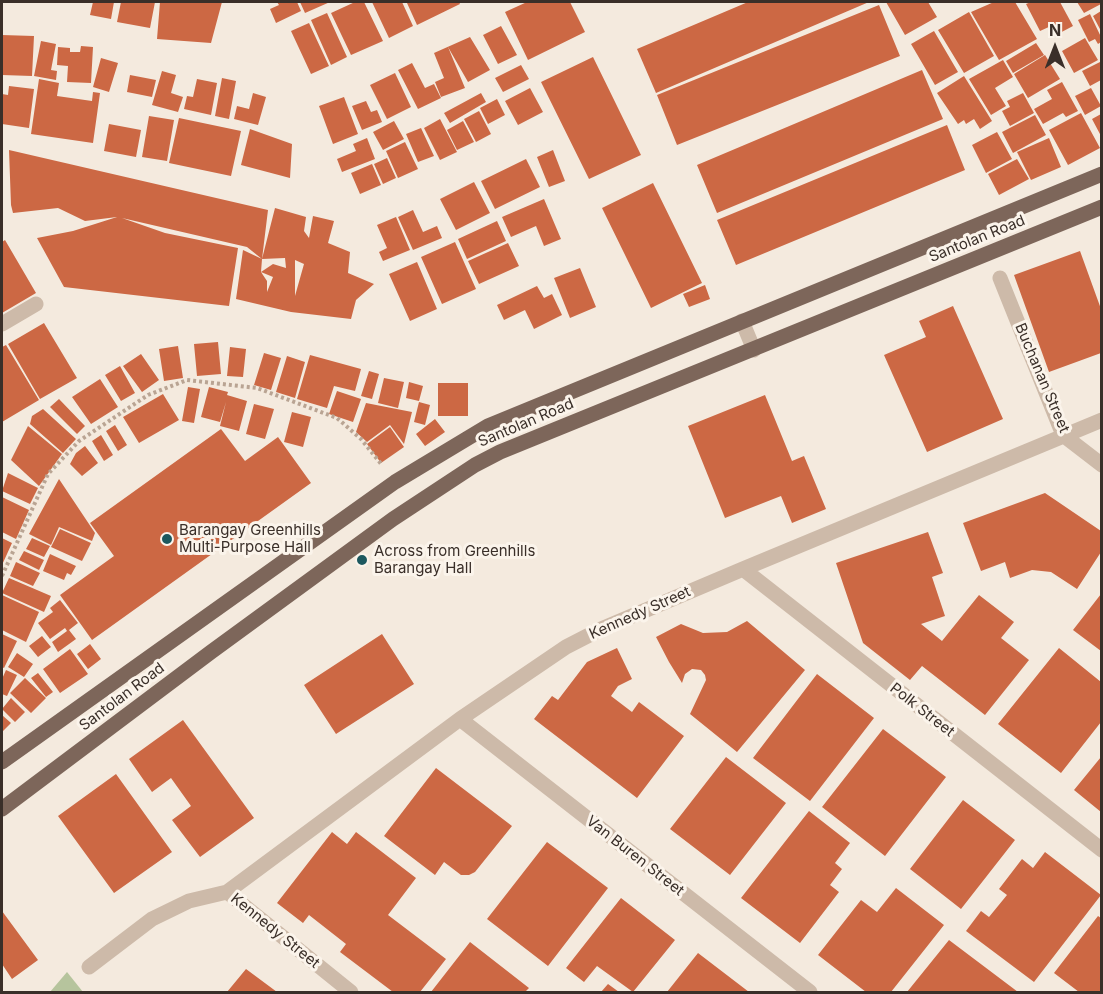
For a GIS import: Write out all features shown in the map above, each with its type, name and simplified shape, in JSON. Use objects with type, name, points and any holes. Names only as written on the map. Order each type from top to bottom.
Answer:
[{"type":"main road","name":"Santolan Road","points":[[2,762],[395,482],[488,426],[1101,174]]},
{"type":"main road","name":"Santolan Road","points":[[2,809],[393,519],[475,465],[500,452],[1101,207]]},
{"type":"street","name":"Buchanan Street","points":[[1000,278],[1063,435],[1101,465]]},
{"type":"street","points":[[2,324],[36,304]]},
{"type":"street","points":[[742,321],[754,350]]},
{"type":"street","name":"Kennedy Street","points":[[89,968],[152,919],[189,901],[227,892],[460,719],[566,647],[599,630],[1101,420]]},
{"type":"street","name":"Polk Street","points":[[743,569],[1101,850]]},
{"type":"street","name":"Van Buren Street","points":[[460,719],[810,993]]},
{"type":"street","name":"Kennedy Street","points":[[227,892],[351,993]]},
{"type":"path","points":[[2,576],[48,474],[79,441],[148,395],[187,380],[256,388],[337,418],[361,440],[395,482]]},
{"type":"green space","points":[[67,972],[83,992],[50,992]]},
{"type":"building","points":[[93,2],[114,2],[111,19],[90,15]]},
{"type":"building","points":[[121,2],[155,2],[150,28],[117,22]]},
{"type":"building","points":[[160,2],[222,2],[211,43],[157,39]]},
{"type":"building","points":[[277,2],[297,2],[301,11],[276,23],[270,9],[279,5]]},
{"type":"building","points":[[300,2],[330,2],[305,13]]},
{"type":"building","points":[[355,2],[364,2],[383,41],[351,55],[331,13]]},
{"type":"building","points":[[372,2],[402,2],[413,26],[389,38]]},
{"type":"building","points":[[459,2],[460,4],[417,25],[407,3]]},
{"type":"building","points":[[527,2],[570,2],[585,32],[528,60],[505,12]]},
{"type":"building","points":[[748,2],[869,2],[656,93],[637,49]]},
{"type":"building","points":[[886,2],[928,2],[937,17],[905,35]]},
{"type":"building","points":[[994,2],[1015,2],[1037,39],[999,60],[971,12]]},
{"type":"building","points":[[1060,2],[1073,26],[1056,35],[1051,26],[1040,31],[1026,4]]},
{"type":"building","points":[[1077,2],[1101,2],[1101,4],[1084,13]]},
{"type":"building","points":[[879,5],[900,56],[677,145],[657,95]]},
{"type":"building","points":[[1101,11],[1101,31],[1093,16]]},
{"type":"building","points":[[969,12],[994,56],[964,73],[938,30]]},
{"type":"building","points":[[327,13],[347,57],[331,65],[311,20]]},
{"type":"building","points":[[1090,14],[1101,37],[1101,42],[1098,44],[1095,39],[1089,42],[1078,20]]},
{"type":"building","points":[[309,23],[329,66],[311,74],[291,31]]},
{"type":"building","points":[[501,26],[517,55],[498,64],[483,35]]},
{"type":"building","points":[[934,31],[958,72],[935,85],[911,44]]},
{"type":"building","points":[[2,35],[34,36],[32,76],[2,75]]},
{"type":"building","points":[[470,37],[490,70],[468,82],[448,47],[465,88],[441,97],[435,82],[444,78],[434,53]]},
{"type":"building","points":[[1085,38],[1098,60],[1074,73],[1062,51]]},
{"type":"building","points":[[41,41],[56,44],[51,70],[57,71],[56,80],[34,76]]},
{"type":"building","points":[[1036,43],[1044,55],[1013,73],[1006,61]]},
{"type":"building","points":[[81,46],[93,47],[91,83],[67,82],[68,66],[57,65],[58,47],[70,48],[70,52],[80,52]]},
{"type":"building","points":[[1045,55],[1060,79],[1028,98],[1014,74]]},
{"type":"building","points":[[593,57],[641,155],[589,179],[541,82]]},
{"type":"building","points":[[101,58],[118,63],[109,92],[93,87]]},
{"type":"building","points":[[1003,60],[1013,77],[995,88],[1006,106],[991,115],[969,79]]},
{"type":"building","points":[[1100,62],[1101,80],[1090,86],[1082,71]]},
{"type":"building","points":[[412,63],[425,88],[434,84],[441,98],[418,109],[398,70]]},
{"type":"building","points":[[521,65],[529,79],[503,92],[495,78]]},
{"type":"building","points":[[922,70],[943,119],[717,213],[697,165]]},
{"type":"building","points":[[162,71],[176,75],[171,93],[183,97],[178,112],[152,105]]},
{"type":"building","points":[[395,73],[411,107],[387,119],[370,85]]},
{"type":"building","points":[[130,75],[156,80],[152,97],[127,92]]},
{"type":"building","points":[[964,76],[992,121],[980,129],[974,119],[966,124],[964,120],[958,124],[937,93]]},
{"type":"building","points":[[222,78],[236,81],[229,119],[215,116]]},
{"type":"building","points":[[39,79],[59,83],[57,96],[92,101],[93,92],[100,93],[93,143],[31,134]]},
{"type":"building","points":[[197,79],[217,83],[211,115],[184,109],[187,96],[193,97]]},
{"type":"building","points":[[1062,82],[1078,111],[1066,117],[1063,113],[1043,124],[1034,109],[1052,99],[1047,90]]},
{"type":"building","points":[[9,86],[34,89],[29,128],[2,124],[2,94],[8,95]]},
{"type":"building","points":[[530,88],[543,112],[518,125],[505,101]]},
{"type":"building","points":[[1091,88],[1101,106],[1085,115],[1075,96]]},
{"type":"building","points":[[253,93],[266,97],[258,125],[234,119],[237,106],[249,109]]},
{"type":"building","points":[[481,93],[486,102],[450,123],[444,113]]},
{"type":"building","points":[[1023,93],[1034,113],[1010,126],[1002,111],[1010,107],[1007,101]]},
{"type":"building","points":[[344,97],[358,134],[333,144],[319,106]]},
{"type":"building","points":[[497,99],[505,115],[488,124],[480,108]]},
{"type":"building","points":[[366,101],[371,112],[377,110],[382,122],[362,130],[352,106]]},
{"type":"building","points":[[479,111],[491,134],[476,142],[464,119]]},
{"type":"building","points":[[1081,113],[1100,148],[1068,165],[1049,130]]},
{"type":"building","points":[[1101,114],[1101,136],[1092,119]]},
{"type":"building","points":[[1035,115],[1046,135],[1013,153],[1002,132]]},
{"type":"building","points":[[149,116],[174,120],[167,161],[142,157]]},
{"type":"building","points":[[179,118],[241,131],[231,176],[169,163]]},
{"type":"building","points":[[440,119],[457,152],[440,160],[424,128]]},
{"type":"building","points":[[394,121],[404,139],[383,150],[373,132]]},
{"type":"building","points":[[463,121],[474,142],[457,150],[447,130]]},
{"type":"building","points":[[109,124],[141,130],[136,157],[104,151]]},
{"type":"building","points":[[947,125],[965,170],[736,265],[717,220]]},
{"type":"building","points":[[421,128],[434,156],[418,162],[406,134]]},
{"type":"building","points":[[250,129],[292,144],[290,178],[241,165]]},
{"type":"building","points":[[997,132],[1012,159],[986,173],[972,145]]},
{"type":"building","points":[[367,138],[375,159],[342,172],[337,159],[356,151],[353,144]]},
{"type":"building","points":[[1049,138],[1061,167],[1031,180],[1017,152]]},
{"type":"building","points":[[405,142],[418,169],[398,178],[386,151]]},
{"type":"building","points":[[9,150],[268,210],[262,259],[247,247],[122,218],[165,233],[238,248],[229,306],[64,287],[37,238],[73,231],[117,217],[85,221],[58,208],[13,213]]},
{"type":"building","points":[[553,150],[565,181],[549,187],[537,157]]},
{"type":"building","points":[[387,158],[396,178],[383,184],[374,164]]},
{"type":"building","points":[[526,159],[540,187],[495,209],[481,181]]},
{"type":"building","points":[[1017,159],[1029,179],[999,195],[988,174]]},
{"type":"building","points":[[372,164],[381,185],[360,194],[351,173]]},
{"type":"building","points":[[474,182],[490,213],[456,230],[440,199]]},
{"type":"building","points":[[653,183],[702,283],[651,308],[602,208]]},
{"type":"building","points":[[544,199],[561,239],[544,246],[536,226],[511,237],[502,217]]},
{"type":"building","points":[[275,208],[306,217],[304,231],[309,238],[313,216],[334,221],[328,243],[350,252],[348,273],[374,284],[356,300],[351,319],[291,312],[236,299],[243,250],[262,259]],"holes":[[[285,258],[286,268],[273,264],[261,272],[262,259]],[[295,260],[304,264],[295,296]],[[261,272],[273,277],[267,292],[267,281]]]},
{"type":"building","points":[[413,210],[423,232],[437,226],[442,238],[413,250],[398,217]]},
{"type":"building","points":[[396,217],[410,250],[383,261],[379,252],[387,248],[377,225]]},
{"type":"building","points":[[497,221],[506,241],[467,259],[458,239]]},
{"type":"building","points":[[5,240],[36,293],[2,313],[2,242]]},
{"type":"building","points":[[455,242],[476,289],[442,304],[421,257]]},
{"type":"building","points":[[508,243],[519,266],[479,284],[468,261]]},
{"type":"building","points":[[1080,251],[1101,309],[1101,353],[1049,372],[1014,275]]},
{"type":"building","points":[[417,262],[437,309],[410,321],[389,274]]},
{"type":"building","points":[[580,268],[596,307],[570,318],[554,278]]},
{"type":"building","points":[[705,285],[710,299],[689,307],[683,294]]},
{"type":"building","points":[[537,286],[544,298],[552,294],[562,315],[534,329],[525,310],[504,320],[497,305]]},
{"type":"building","points":[[953,306],[1003,419],[927,452],[884,355],[926,337],[919,321]]},
{"type":"building","points":[[44,323],[77,378],[40,399],[8,344]]},
{"type":"building","points":[[218,342],[221,374],[197,376],[194,344]]},
{"type":"building","points":[[6,345],[39,400],[2,422],[2,347]]},
{"type":"building","points":[[178,346],[183,378],[164,381],[159,349]]},
{"type":"building","points":[[230,347],[246,349],[243,377],[227,376]]},
{"type":"building","points":[[264,353],[281,358],[271,390],[254,385]]},
{"type":"building","points":[[141,354],[159,380],[142,392],[123,366]]},
{"type":"building","points":[[310,355],[361,369],[355,391],[334,386],[327,408],[297,399]]},
{"type":"building","points":[[287,356],[305,362],[295,398],[276,392]]},
{"type":"building","points":[[120,366],[135,393],[121,401],[105,375]]},
{"type":"building","points":[[369,371],[379,374],[372,399],[361,396]]},
{"type":"building","points":[[384,378],[404,382],[398,408],[378,403]]},
{"type":"building","points":[[100,379],[118,407],[91,424],[72,397]]},
{"type":"building","points":[[409,382],[423,386],[419,401],[406,398]]},
{"type":"building","points":[[438,383],[468,383],[468,416],[438,416]]},
{"type":"building","points":[[188,387],[200,389],[194,423],[182,421]]},
{"type":"building","points":[[209,387],[228,392],[227,395],[247,401],[239,431],[220,426],[226,402],[220,422],[201,417]]},
{"type":"building","points":[[337,391],[361,399],[353,422],[329,414]]},
{"type":"building","points":[[163,394],[179,420],[139,443],[123,417]]},
{"type":"building","points":[[765,395],[792,461],[804,456],[826,509],[792,523],[781,496],[725,518],[688,426]]},
{"type":"building","points":[[59,399],[85,426],[77,434],[50,407]]},
{"type":"building","points":[[419,402],[430,405],[425,425],[414,422]]},
{"type":"building","points":[[366,403],[412,412],[404,444],[390,425],[367,442],[356,432]]},
{"type":"building","points":[[254,404],[274,409],[265,439],[246,434]]},
{"type":"building","points":[[43,409],[76,439],[63,453],[30,424],[32,416]]},
{"type":"building","points":[[292,412],[311,417],[303,447],[284,442]]},
{"type":"building","points":[[435,419],[445,432],[425,446],[416,434]]},
{"type":"building","points":[[115,425],[127,445],[118,451],[106,431]]},
{"type":"building","points":[[28,426],[62,454],[39,486],[11,460]]},
{"type":"building","points":[[390,427],[404,447],[381,463],[367,444]]},
{"type":"building","name":"Barangay Greenhills Multi-Purpose Hall","points":[[221,429],[245,461],[278,437],[311,483],[92,640],[60,595],[114,556],[90,523]]},
{"type":"building","points":[[101,435],[113,455],[104,461],[92,441]]},
{"type":"building","points":[[85,446],[98,463],[82,476],[70,464],[76,453]]},
{"type":"building","points":[[8,473],[38,488],[30,504],[2,491]]},
{"type":"building","points":[[59,479],[95,533],[92,541],[59,527],[51,545],[29,534]]},
{"type":"building","points":[[1045,493],[1101,531],[1101,552],[1077,589],[1051,572],[1032,570],[1010,578],[1005,562],[981,571],[963,523]]},
{"type":"building","points":[[2,497],[29,510],[16,539],[2,532]]},
{"type":"building","points":[[60,529],[91,543],[82,561],[51,547]]},
{"type":"building","points":[[928,532],[943,573],[932,577],[945,616],[921,624],[942,641],[979,595],[1014,622],[1001,638],[1029,660],[985,715],[922,666],[910,680],[863,643],[836,563]]},
{"type":"building","points":[[2,538],[12,543],[2,565]]},
{"type":"building","points":[[32,538],[50,546],[44,557],[26,549]]},
{"type":"building","points":[[24,551],[44,560],[39,570],[19,560]]},
{"type":"building","points":[[50,554],[76,566],[71,575],[67,573],[64,580],[43,571]]},
{"type":"building","points":[[16,562],[40,573],[33,586],[10,576]]},
{"type":"building","points":[[9,578],[51,596],[44,612],[2,593]]},
{"type":"building","points":[[1101,594],[1101,651],[1073,630]]},
{"type":"building","points":[[2,595],[39,612],[26,642],[2,630]]},
{"type":"building","points":[[60,600],[78,623],[69,630],[76,639],[58,652],[52,642],[67,631],[65,628],[50,639],[38,623],[53,612],[50,608]]},
{"type":"building","points":[[747,621],[805,670],[737,752],[690,714],[706,680],[705,675],[701,670],[692,669],[685,674],[682,683],[656,637],[681,624],[703,633],[727,632]]},
{"type":"building","points":[[2,634],[17,641],[4,668],[2,667]]},
{"type":"building","points":[[382,634],[414,684],[336,734],[304,685]]},
{"type":"building","points":[[42,636],[51,647],[38,657],[29,646]]},
{"type":"building","points":[[90,644],[101,659],[88,669],[77,654]]},
{"type":"building","points":[[617,648],[632,679],[618,686],[611,696],[632,712],[639,702],[684,736],[637,798],[534,719],[552,696],[558,700],[587,662]]},
{"type":"building","points":[[1059,648],[1101,682],[1101,722],[1061,773],[998,724]]},
{"type":"building","points":[[70,649],[88,674],[60,693],[43,669]]},
{"type":"building","points":[[17,653],[33,664],[24,677],[8,667]]},
{"type":"building","points":[[6,670],[17,675],[7,696],[2,694],[2,679]]},
{"type":"building","points":[[38,673],[53,692],[46,697],[31,678]]},
{"type":"building","points":[[817,674],[874,718],[810,801],[753,758]]},
{"type":"building","points":[[25,678],[46,698],[31,713],[10,693]]},
{"type":"building","points":[[11,698],[25,712],[15,722],[2,709]]},
{"type":"building","points":[[2,715],[11,723],[2,732]]},
{"type":"building","points":[[183,720],[254,818],[200,857],[172,820],[191,806],[171,778],[152,792],[129,759]]},
{"type":"building","points":[[883,729],[946,777],[885,856],[822,807]]},
{"type":"building","points":[[726,757],[786,803],[730,875],[670,829]]},
{"type":"building","points":[[1101,757],[1101,812],[1074,790]]},
{"type":"building","points":[[436,768],[512,826],[475,872],[469,875],[461,875],[444,862],[435,875],[384,836]]},
{"type":"building","points":[[116,774],[172,852],[114,893],[58,816]]},
{"type":"building","points":[[963,800],[1015,840],[961,909],[910,869]]},
{"type":"building","points":[[809,811],[850,843],[835,863],[842,869],[830,885],[839,892],[800,943],[741,898]]},
{"type":"building","points":[[332,832],[347,844],[356,832],[416,878],[388,915],[446,959],[420,992],[393,992],[340,952],[346,944],[309,915],[303,923],[277,903]]},
{"type":"building","points":[[547,842],[608,888],[548,966],[487,919]]},
{"type":"building","points":[[1045,852],[1101,895],[1034,982],[966,931],[981,911],[989,917],[1007,895],[999,889],[1022,859],[1033,868]]},
{"type":"building","points":[[896,888],[944,925],[891,992],[866,992],[818,955],[861,900],[877,912]]},
{"type":"building","points":[[621,898],[675,940],[633,992],[597,966],[584,982],[566,968]]},
{"type":"building","points":[[2,911],[38,960],[12,979],[2,964]]},
{"type":"building","points":[[1098,916],[1101,918],[1101,992],[1079,992],[1054,973]]},
{"type":"building","points":[[949,940],[1018,992],[907,992]]},
{"type":"building","points":[[470,942],[529,988],[525,992],[431,992]]},
{"type":"building","points":[[698,953],[749,992],[667,992]]},
{"type":"building","points":[[246,969],[277,992],[227,992]]},
{"type":"building","points":[[608,984],[619,992],[601,992]]},
{"type":"place","name":"Barangay Greenhills Multi-Purpose Hall","points":[[167,539]]},
{"type":"place","name":"Across from Greenhills Barangay Hall","points":[[362,560]]}]
